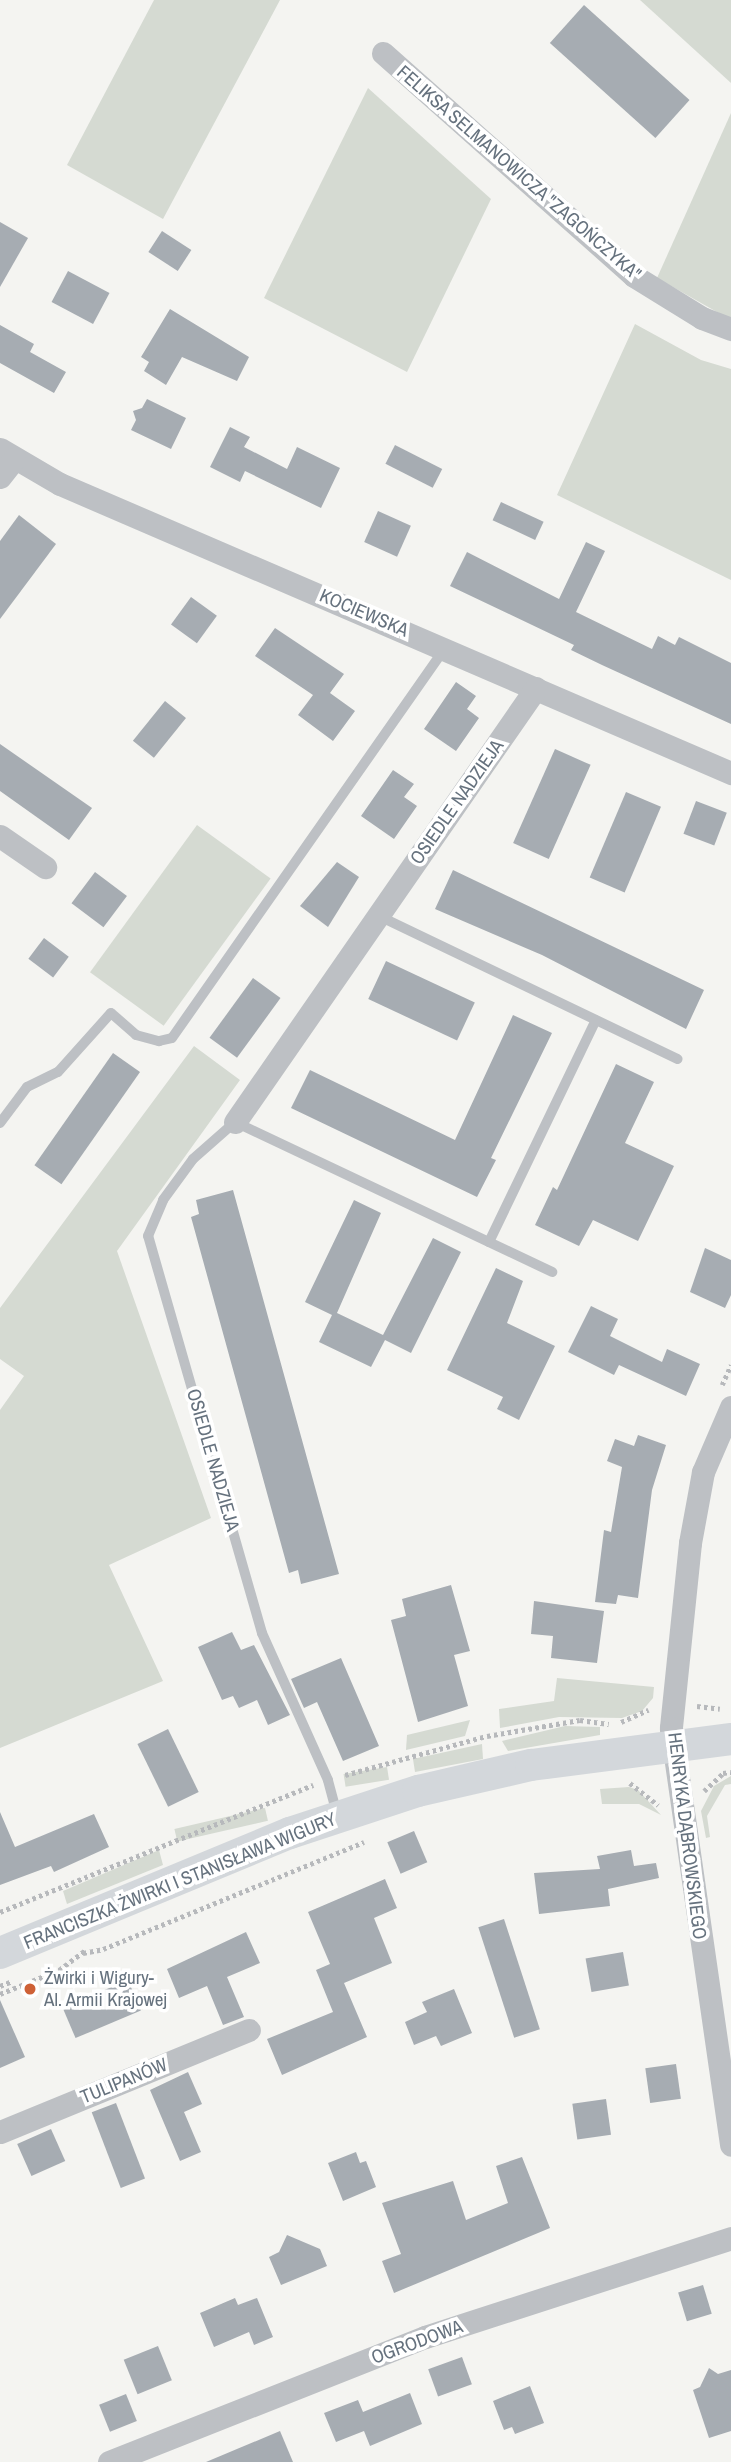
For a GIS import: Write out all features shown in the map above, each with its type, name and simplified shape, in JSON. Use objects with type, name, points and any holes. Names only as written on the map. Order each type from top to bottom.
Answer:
[{"type":"main road","name":"FRANCISZKA ŻWIRKI I STANISŁAWA WIGURY","points":[[0,1952],[338,1817],[418,1791],[531,1765],[731,1739]]},
{"type":"street","name":"FELIKSA SELMANOWICZA \"ZAGOŃCZYKA\"","points":[[383,53],[634,276],[702,318],[731,329]]},
{"type":"street","points":[[0,477],[7,454]]},
{"type":"street","name":"KOCIEWSKA","points":[[7,454],[60,484],[446,647],[731,773]]},
{"type":"street","name":"OSIEDLE NADZIEJA","points":[[235,1122],[536,688]]},
{"type":"street","points":[[0,836],[46,867]]},
{"type":"street","name":"HENRYKA DĄBROWSKIEGO","points":[[731,1407],[703,1472],[690,1543],[671,1745],[731,2145]]},
{"type":"street","name":"TULIPANÓW","points":[[0,2132],[248,2030]]},
{"type":"street","name":"OGRODOWA","points":[[110,2462],[425,2337],[731,2238]]},
{"type":"lane","points":[[0,1123],[27,1087],[58,1072],[111,1013],[136,1035],[159,1041],[172,1038],[446,647]]},
{"type":"lane","points":[[379,916],[677,1059]]},
{"type":"lane","points":[[489,1242],[597,1020]]},
{"type":"lane","points":[[235,1122],[552,1272]]},
{"type":"lane","name":"OSIEDLE NADZIEJA","points":[[235,1122],[193,1159],[163,1200],[148,1236],[262,1633],[328,1780],[338,1817]]},
{"type":"path","points":[[625,1782],[636,1783],[659,1805],[698,1799],[710,1783],[731,1772]]},
{"type":"path","points":[[0,1986],[82,1953],[103,1949],[343,1853],[377,1835]]},
{"type":"path","points":[[0,1994],[59,1970],[99,1940]]},
{"type":"shaded area","points":[[154,0],[280,0],[163,219],[67,165]]},
{"type":"shaded area","points":[[640,0],[731,0],[731,83]]},
{"type":"shaded area","points":[[368,88],[491,199],[407,372],[264,298]]},
{"type":"shaded area","points":[[731,113],[731,320],[657,278]]},
{"type":"shaded area","points":[[635,324],[701,360],[731,369],[731,580],[557,495]]},
{"type":"shaded area","points":[[197,825],[271,878],[164,1026],[90,972]]},
{"type":"shaded area","points":[[194,1046],[240,1080],[117,1251],[211,1518],[109,1565],[163,1681],[0,1748],[0,1410],[24,1376],[0,1359],[0,1308]]},
{"type":"shaded area","points":[[557,1678],[654,1687],[653,1698],[642,1711],[622,1718],[559,1717],[500,1728],[499,1709],[554,1701]]},
{"type":"shaded area","points":[[470,1720],[465,1736],[406,1750],[407,1735]]},
{"type":"shaded area","points":[[565,1726],[600,1727],[600,1735],[508,1751],[502,1741]]},
{"type":"shaded area","points":[[482,1744],[483,1759],[415,1772],[413,1759]]},
{"type":"shaded area","points":[[387,1767],[389,1780],[346,1787],[344,1774]]},
{"type":"shaded area","points":[[731,1776],[731,1784],[725,1785],[707,1816],[710,1837],[706,1838],[701,1811],[714,1786]]},
{"type":"shaded area","points":[[629,1787],[638,1790],[661,1815],[639,1804],[602,1804],[600,1789]]},
{"type":"shaded area","points":[[265,1808],[268,1821],[177,1842],[174,1829]]},
{"type":"shaded area","points":[[159,1850],[163,1865],[67,1904],[63,1891]]},
{"type":"building","points":[[584,5],[690,100],[655,138],[550,43]]},
{"type":"building","points":[[0,222],[28,238],[0,287]]},
{"type":"building","points":[[162,231],[191,250],[178,271],[148,252]]},
{"type":"building","points":[[68,271],[109,293],[93,324],[52,302]]},
{"type":"building","points":[[170,309],[249,357],[237,381],[182,357],[166,385],[144,371],[149,362],[141,357]]},
{"type":"building","points":[[0,325],[34,344],[30,352],[66,372],[54,393],[0,363]]},
{"type":"building","points":[[147,399],[186,418],[171,449],[131,430],[136,420],[133,411],[142,408]]},
{"type":"building","points":[[230,427],[250,437],[244,447],[287,469],[297,447],[340,468],[321,508],[245,471],[240,482],[210,467]]},
{"type":"building","points":[[395,445],[442,469],[433,488],[385,464]]},
{"type":"building","points":[[501,502],[544,522],[535,540],[493,520]]},
{"type":"building","points":[[378,511],[411,526],[397,557],[364,542]]},
{"type":"building","points":[[19,515],[56,544],[0,619],[0,541]]},
{"type":"building","points":[[586,542],[605,551],[576,612],[652,649],[658,636],[675,645],[679,637],[731,663],[731,724],[571,650],[574,645],[450,586],[467,552],[559,599]]},
{"type":"building","points":[[191,597],[217,616],[197,643],[171,625]]},
{"type":"building","points":[[275,628],[344,674],[330,693],[355,711],[333,741],[298,715],[313,695],[255,656]]},
{"type":"building","points":[[456,682],[476,696],[467,709],[479,718],[456,751],[424,729]]},
{"type":"building","points":[[165,701],[186,718],[154,758],[133,741]]},
{"type":"building","points":[[0,744],[92,808],[69,840],[0,791]]},
{"type":"building","points":[[555,749],[591,765],[549,859],[513,843]]},
{"type":"building","points":[[393,770],[414,784],[404,797],[417,806],[394,839],[361,816]]},
{"type":"building","points":[[626,792],[661,807],[625,892],[590,878]]},
{"type":"building","points":[[696,801],[727,813],[714,846],[683,834]]},
{"type":"building","points":[[337,862],[359,877],[328,927],[300,906]]},
{"type":"building","points":[[453,870],[704,990],[686,1029],[542,955],[435,909]]},
{"type":"building","points":[[95,872],[127,896],[103,927],[72,903]]},
{"type":"building","points":[[44,938],[69,957],[53,977],[28,959]]},
{"type":"building","points":[[386,961],[475,1002],[457,1040],[368,999]]},
{"type":"building","points":[[253,978],[281,998],[237,1058],[210,1038]]},
{"type":"building","points":[[513,1015],[552,1033],[491,1158],[496,1160],[477,1197],[291,1108],[310,1070],[455,1140]]},
{"type":"building","points":[[113,1053],[140,1072],[61,1184],[34,1165]]},
{"type":"building","points":[[616,1064],[654,1082],[625,1143],[674,1166],[638,1241],[593,1220],[579,1246],[535,1225],[553,1187],[557,1190]]},
{"type":"building","points":[[233,1190],[339,1574],[301,1584],[298,1570],[289,1573],[191,1217],[199,1214],[196,1200]]},
{"type":"building","points":[[354,1200],[381,1213],[337,1313],[383,1335],[433,1238],[461,1252],[411,1353],[385,1340],[371,1367],[319,1342],[332,1315],[305,1302]]},
{"type":"building","points":[[705,1248],[731,1260],[731,1295],[725,1308],[690,1292]]},
{"type":"building","points":[[496,1268],[523,1281],[507,1323],[555,1346],[519,1420],[497,1409],[503,1397],[447,1370]]},
{"type":"building","points":[[591,1306],[618,1319],[610,1336],[662,1362],[667,1349],[700,1364],[686,1396],[619,1365],[614,1375],[568,1352]]},
{"type":"building","points":[[638,1435],[666,1445],[652,1490],[638,1598],[618,1595],[616,1604],[595,1602],[604,1530],[611,1532],[622,1467],[607,1461],[615,1439],[634,1446]]},
{"type":"building","points":[[451,1585],[470,1651],[454,1655],[468,1706],[418,1722],[391,1620],[406,1616],[402,1599]]},
{"type":"building","points":[[534,1601],[604,1611],[597,1663],[551,1658],[553,1636],[531,1634]]},
{"type":"building","points":[[232,1632],[241,1650],[254,1645],[290,1715],[268,1725],[257,1700],[239,1708],[233,1696],[222,1700],[198,1647]]},
{"type":"building","points":[[341,1658],[379,1746],[343,1761],[317,1702],[304,1708],[291,1679]]},
{"type":"building","points":[[168,1729],[199,1792],[168,1807],[137,1744]]},
{"type":"building","points":[[0,1812],[15,1847],[94,1814],[109,1847],[54,1872],[51,1866],[0,1885]]},
{"type":"building","points":[[414,1831],[427,1862],[401,1874],[387,1842]]},
{"type":"building","points":[[631,1850],[634,1866],[656,1863],[659,1878],[608,1889],[610,1906],[539,1914],[534,1873],[600,1869],[597,1856]]},
{"type":"building","points":[[385,1879],[397,1908],[374,1918],[392,1963],[344,1983],[367,2037],[282,2075],[267,2039],[333,2012],[316,1970],[330,1964],[308,1912]]},
{"type":"building","points":[[504,1919],[540,2029],[514,2038],[478,1927]]},
{"type":"building","points":[[246,1932],[260,1963],[227,1977],[244,2017],[223,2025],[207,1986],[179,1998],[167,1969]]},
{"type":"building","points":[[623,1952],[629,1985],[591,1992],[586,1959]]},
{"type":"building","points":[[128,1980],[141,2010],[76,2038],[63,2008]]},
{"type":"building","points":[[454,1989],[472,2033],[441,2046],[436,2036],[414,2045],[405,2022],[427,2012],[422,2002]]},
{"type":"building","points":[[0,2000],[25,2057],[0,2068]]},
{"type":"building","points":[[676,2064],[681,2099],[650,2103],[645,2068]]},
{"type":"building","points":[[188,2072],[202,2104],[184,2112],[201,2152],[180,2161],[150,2090]]},
{"type":"building","points":[[606,2099],[611,2135],[577,2139],[572,2104]]},
{"type":"building","points":[[116,2103],[145,2179],[121,2188],[92,2112]]},
{"type":"building","points":[[51,2129],[65,2161],[31,2176],[17,2144]]},
{"type":"building","points":[[356,2152],[360,2163],[366,2161],[376,2187],[343,2201],[328,2163]]},
{"type":"building","points":[[522,2157],[550,2228],[394,2293],[382,2261],[401,2254],[382,2203],[453,2181],[466,2220],[508,2203],[496,2166]]},
{"type":"building","points":[[287,2235],[320,2249],[327,2266],[281,2285],[269,2257],[279,2252]]},
{"type":"building","points":[[703,2285],[712,2314],[687,2321],[678,2293]]},
{"type":"building","points":[[235,2298],[238,2305],[257,2298],[273,2337],[254,2345],[249,2332],[214,2347],[200,2313]]},
{"type":"building","points":[[158,2346],[172,2380],[138,2394],[124,2360]]},
{"type":"building","points":[[462,2357],[472,2384],[438,2397],[428,2369]]},
{"type":"building","points":[[709,2368],[718,2374],[731,2370],[731,2431],[709,2438],[693,2390],[700,2387]]},
{"type":"building","points":[[530,2386],[544,2423],[515,2434],[512,2427],[504,2430],[493,2401]]},
{"type":"building","points":[[410,2393],[422,2424],[370,2446],[364,2431],[336,2442],[324,2413],[358,2400],[363,2412]]},
{"type":"building","points":[[126,2394],[137,2421],[110,2432],[99,2405]]},
{"type":"building","points":[[280,2431],[293,2462],[206,2462]]},
{"type":"place","name":"Żwirki i Wigury- Al. Armii Krajowej","points":[[30,1989]]}]
